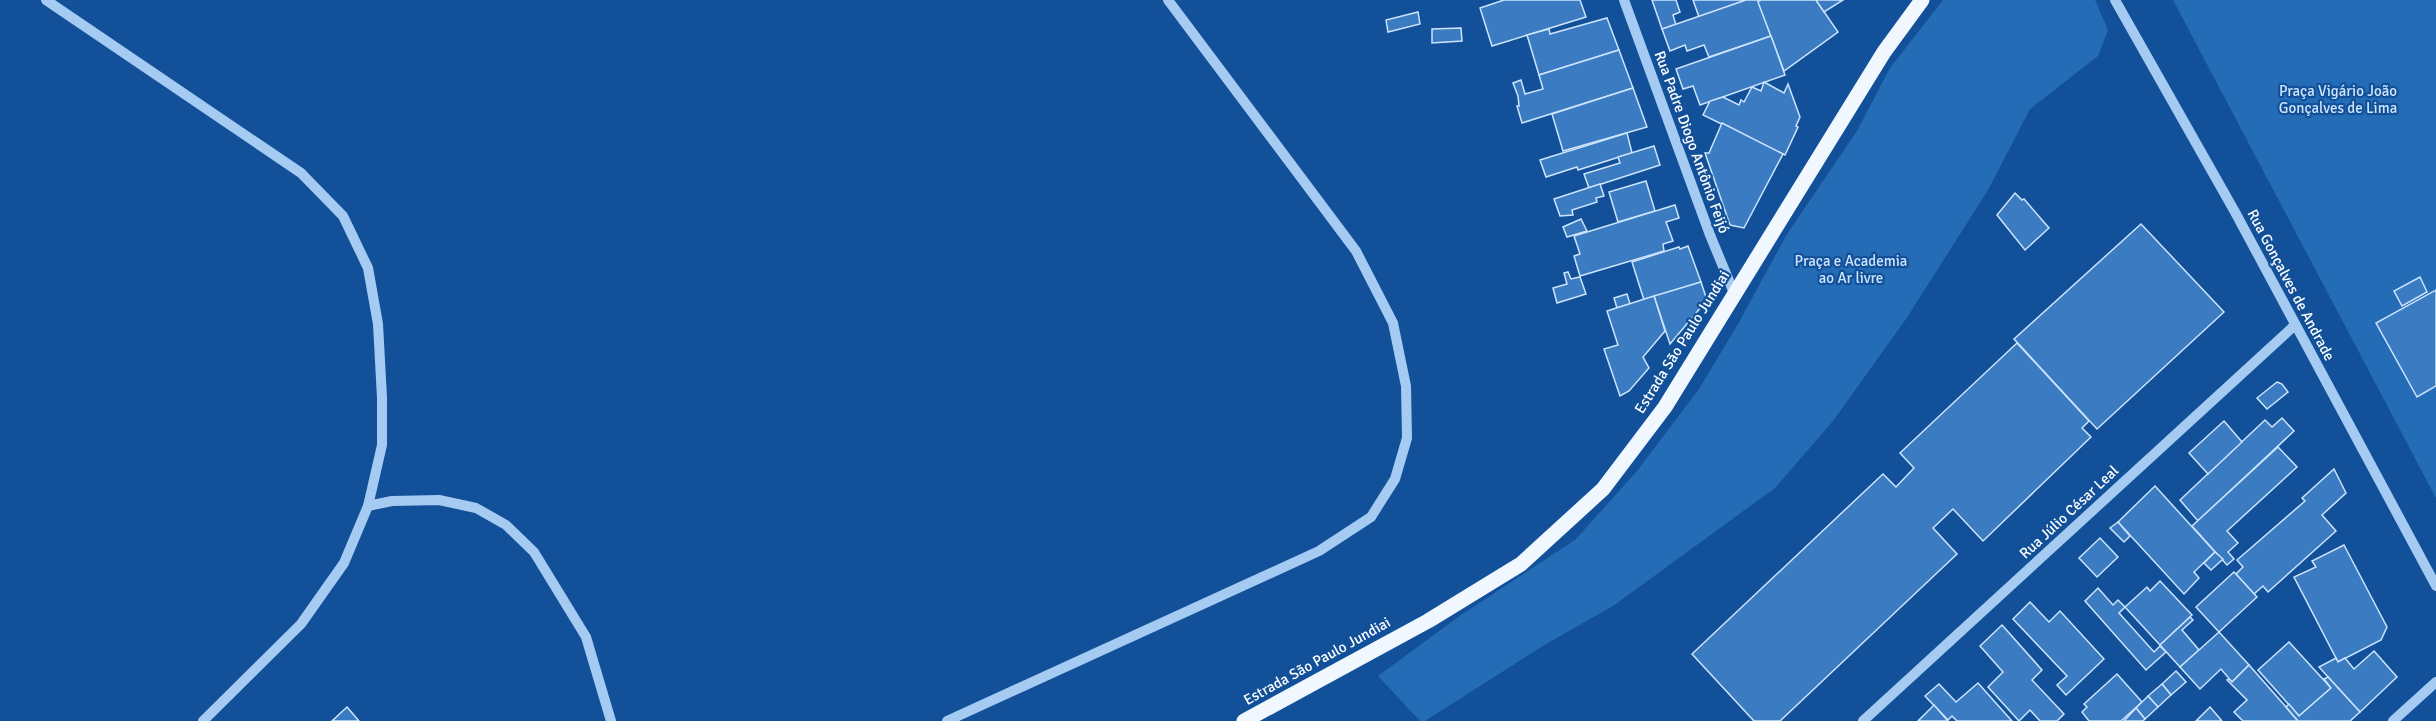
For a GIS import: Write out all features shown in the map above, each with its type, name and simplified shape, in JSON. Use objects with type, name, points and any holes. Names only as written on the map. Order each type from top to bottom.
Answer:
[{"type":"main road","name":"Estrada São Paulo Jundiai","points":[[1244,721],[1428,621],[1521,564],[1603,489],[1665,407],[1884,52],[1922,0]]},
{"type":"street","points":[[46,0],[301,173],[343,216],[368,268],[378,324],[382,445],[368,506],[344,563],[301,624],[203,721]]},
{"type":"street","points":[[947,721],[1318,551],[1371,517],[1395,479],[1407,438],[1406,386],[1393,323],[1356,251],[1168,0]]},
{"type":"street","name":"Rua Padre Diogo Antônio Feijó","points":[[1624,0],[1708,229],[1734,293]]},
{"type":"street","name":"Rua Gonçalves de Andrade","points":[[2115,0],[2200,150],[2436,586]]},
{"type":"street","name":"Rua Júlio César Leal","points":[[1863,721],[2295,324]]},
{"type":"street","points":[[368,506],[392,501],[439,500],[476,508],[506,525],[534,552],[586,637],[611,721]]},
{"type":"street","points":[[2392,721],[2436,682]]},
{"type":"green space","name":"Praça e Academia ao Ar livre","points":[[1943,0],[2095,0],[2108,30],[2098,56],[2030,109],[1988,190],[1906,319],[1833,421],[1775,488],[1613,606],[1546,644],[1425,721],[1420,721],[1378,676],[1461,615],[1575,540],[1637,471],[1699,389],[1738,324],[1787,234],[1857,131],[1890,68]]},
{"type":"green space","name":"Praça Vigário João Gonçalves de Lima","points":[[2173,0],[2436,0],[2436,498]]},
{"type":"building","points":[[1504,0],[1580,0],[1586,17],[1492,46],[1480,8]]},
{"type":"building","points":[[1652,0],[1676,0],[1680,12],[1673,15],[1676,25],[1662,29]]},
{"type":"building","points":[[1693,0],[1746,0],[1699,17]]},
{"type":"building","points":[[1746,0],[1758,0],[1771,36],[1709,57],[1704,45],[1687,51],[1685,45],[1670,51],[1662,29]]},
{"type":"building","points":[[1761,0],[1816,0],[1838,32],[1784,71],[1758,2]]},
{"type":"building","points":[[1816,0],[1843,0],[1824,12]]},
{"type":"building","points":[[1418,12],[1420,24],[1388,32],[1386,20]]},
{"type":"building","points":[[1607,18],[1619,50],[1539,75],[1527,35],[1549,29],[1550,34]]},
{"type":"building","points":[[1461,28],[1462,41],[1432,43],[1432,29]]},
{"type":"building","points":[[1771,36],[1785,75],[1700,105],[1693,86],[1683,89],[1676,69]]},
{"type":"building","points":[[1619,50],[1633,88],[1522,123],[1517,106],[1519,106],[1518,96],[1513,83],[1521,80],[1525,94],[1543,89],[1539,75]]},
{"type":"building","points":[[1764,82],[1784,93],[1788,84],[1800,117],[1796,126],[1798,127],[1785,155],[1703,115],[1710,101],[1723,97],[1739,105],[1741,100],[1744,102],[1752,87],[1761,91]]},
{"type":"building","points":[[1633,88],[1647,127],[1563,151],[1552,114]]},
{"type":"building","points":[[1722,123],[1783,154],[1744,228],[1730,225],[1705,153],[1709,153]]},
{"type":"building","points":[[1627,133],[1632,153],[1578,170],[1577,167],[1546,177],[1540,160]]},
{"type":"building","points":[[1654,146],[1660,165],[1589,188],[1584,174],[1620,163],[1618,157]]},
{"type":"building","points":[[1646,181],[1655,211],[1618,222],[1609,192]]},
{"type":"building","points":[[1600,184],[1604,196],[1596,198],[1597,202],[1572,210],[1573,215],[1560,216],[1554,199]]},
{"type":"building","points":[[2015,193],[2022,200],[2024,199],[2049,228],[2025,250],[1997,215]]},
{"type":"building","points":[[1675,205],[1679,218],[1666,222],[1673,241],[1663,244],[1664,251],[1580,276],[1574,256],[1580,254],[1574,236]]},
{"type":"building","points":[[1581,219],[1587,231],[1567,237],[1563,227]]},
{"type":"building","points":[[2141,224],[2224,312],[2097,429],[2014,339]]},
{"type":"building","points":[[1688,246],[1701,282],[1644,300],[1632,262]]},
{"type":"building","points":[[1568,272],[1571,279],[1580,277],[1586,294],[1557,303],[1553,288],[1567,284],[1564,273]]},
{"type":"building","points":[[2420,277],[2427,292],[2402,306],[2394,291]]},
{"type":"building","points":[[1701,282],[1707,300],[1670,344],[1654,296]]},
{"type":"building","points":[[2436,290],[2436,386],[2417,397],[2376,323]]},
{"type":"building","points":[[1627,294],[1630,304],[1617,308],[1614,298]]},
{"type":"building","points":[[1654,296],[1665,331],[1643,357],[1649,368],[1629,391],[1620,396],[1604,349],[1618,345],[1607,311]]},
{"type":"building","points":[[2017,343],[2089,421],[2082,428],[2091,437],[1983,541],[1953,509],[1933,528],[1957,554],[1780,721],[1754,721],[1692,654],[1883,474],[1896,487],[1914,468],[1900,453]]},
{"type":"building","points":[[2277,382],[2282,384],[2288,392],[2267,409],[2257,398]]},
{"type":"building","points":[[2282,418],[2294,431],[2198,521],[2180,500],[2265,420],[2272,427]]},
{"type":"building","points":[[2224,421],[2242,442],[2208,474],[2189,453]]},
{"type":"building","points":[[2278,447],[2297,467],[2227,531],[2238,543],[2228,552],[2234,559],[2227,565],[2192,526]]},
{"type":"building","points":[[2334,469],[2346,493],[2322,515],[2336,531],[2268,592],[2263,586],[2254,594],[2236,574],[2243,567],[2237,560],[2305,501],[2302,498]]},
{"type":"building","points":[[2155,486],[2215,552],[2194,572],[2199,578],[2184,594],[2118,522]]},
{"type":"building","points":[[2118,522],[2130,536],[2124,542],[2110,528]]},
{"type":"building","points":[[2100,538],[2118,557],[2097,577],[2079,558]]},
{"type":"building","points":[[2344,545],[2387,627],[2381,640],[2338,662],[2294,577],[2316,567],[2312,561]]},
{"type":"building","points":[[2215,552],[2223,559],[2211,570],[2204,563]]},
{"type":"building","points":[[2234,572],[2257,597],[2219,632],[2196,607]]},
{"type":"building","points":[[2160,581],[2192,615],[2160,645],[2125,607],[2147,587],[2150,591]]},
{"type":"building","points":[[2098,588],[2113,605],[2118,600],[2125,607],[2119,613],[2154,652],[2160,646],[2166,652],[2146,670],[2085,601]]},
{"type":"building","points":[[2030,602],[2049,622],[2060,611],[2104,659],[2066,695],[2057,685],[2067,676],[2013,619]]},
{"type":"building","points":[[2190,617],[2193,620],[2182,630],[2199,650],[2180,667],[2160,645]]},
{"type":"building","points":[[2002,625],[2042,670],[2032,680],[2064,714],[2057,721],[2040,721],[2030,710],[2019,721],[1988,687],[2003,672],[1980,646]]},
{"type":"building","points":[[2219,632],[2249,665],[2232,682],[2221,669],[2200,689],[2180,667]]},
{"type":"building","points":[[2289,642],[2331,688],[2299,716],[2258,670]]},
{"type":"building","points":[[2374,651],[2397,677],[2360,712],[2319,667],[2336,658],[2338,662],[2345,658],[2354,669]]},
{"type":"building","points":[[2249,665],[2298,721],[2243,721],[2234,712],[2247,700],[2227,680],[2232,682]]},
{"type":"building","points":[[2176,671],[2186,682],[2171,695],[2162,684]]},
{"type":"building","points":[[2117,674],[2142,702],[2121,721],[2089,721],[2082,712],[2087,707],[2084,704]]},
{"type":"building","points":[[2328,677],[2360,712],[2350,721],[2298,721],[2286,707],[2289,704],[2299,716],[2331,688],[2324,679]]},
{"type":"building","points":[[1978,683],[2012,721],[1957,721],[1952,716],[1948,720],[1925,696],[1939,684],[1956,702]]},
{"type":"building","points":[[2162,684],[2171,695],[2158,707],[2148,696]]},
{"type":"building","points":[[2148,696],[2158,707],[2145,719],[2136,708]]},
{"type":"building","points":[[1934,705],[1948,721],[1918,721]]},
{"type":"building","points":[[347,707],[359,721],[332,721]]},
{"type":"building","points":[[2210,707],[2222,721],[2196,721]]},
{"type":"building","points":[[2136,708],[2145,719],[2143,721],[2124,721]]}]
